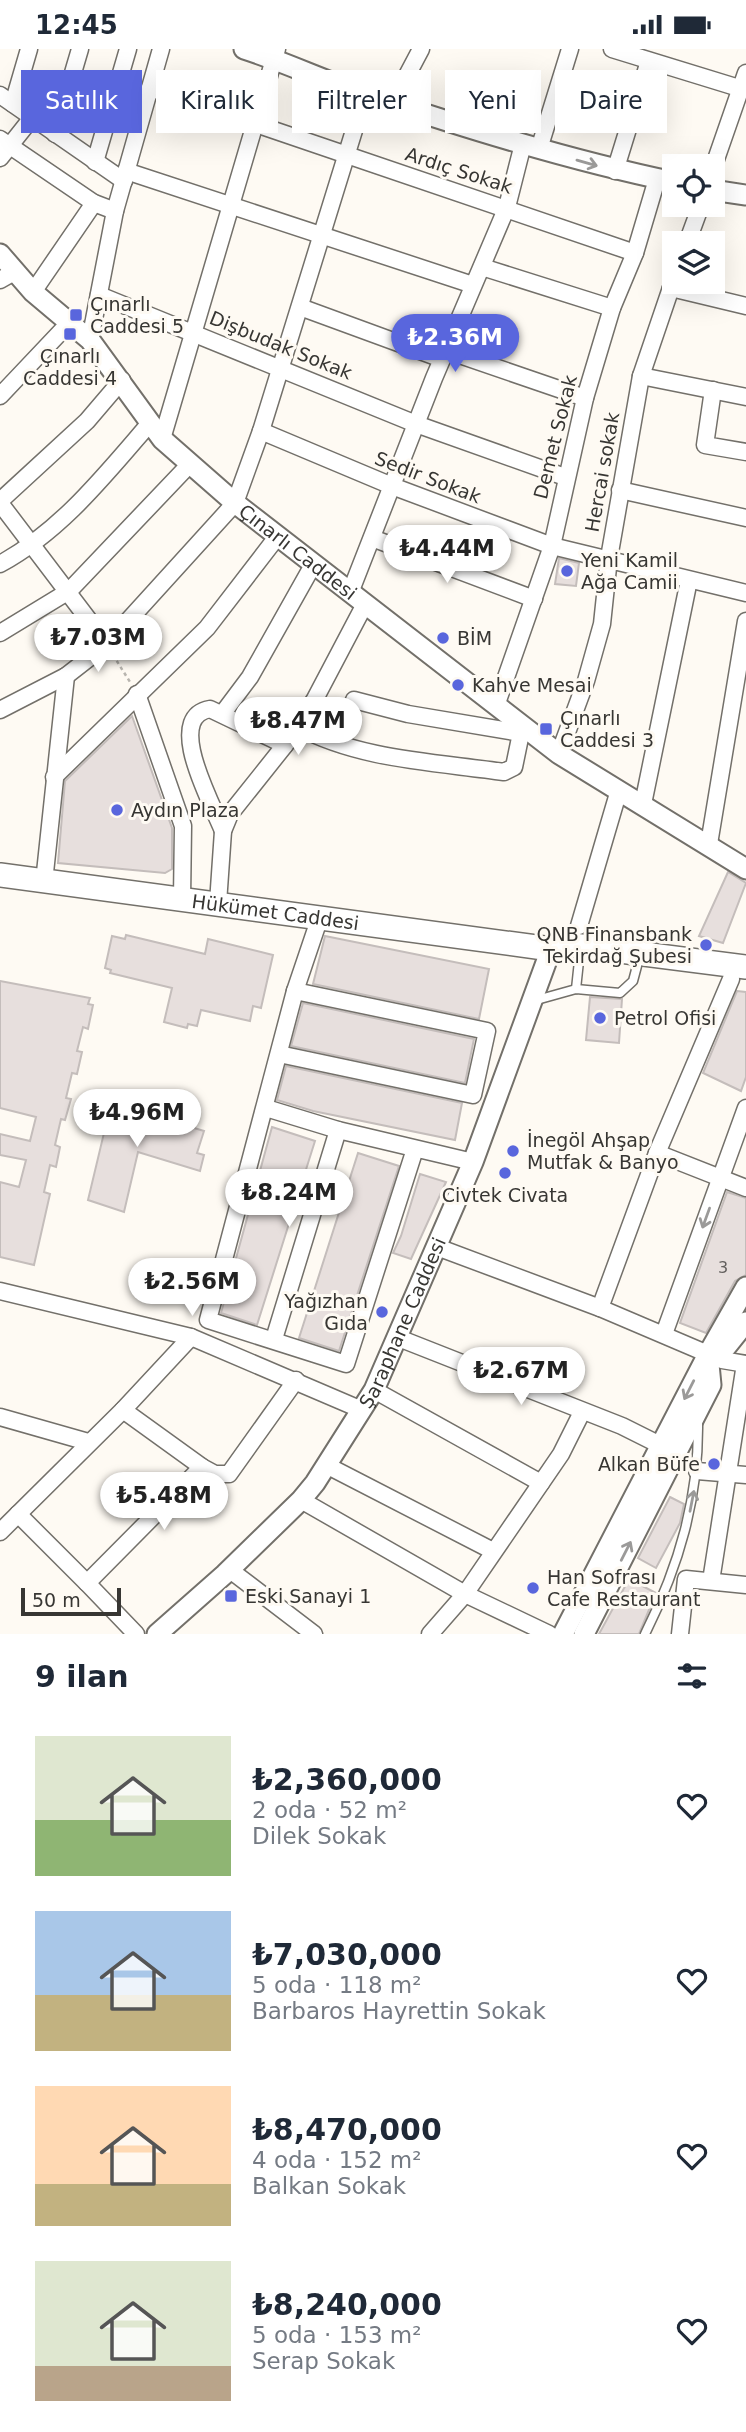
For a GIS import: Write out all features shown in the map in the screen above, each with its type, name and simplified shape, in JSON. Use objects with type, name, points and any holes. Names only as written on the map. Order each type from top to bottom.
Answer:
[{"type":"main road","name":"Hükümet Caddesi","points":[[0,875],[551,949],[573,945],[638,960],[741,976]]},
{"type":"main road","name":"Hükümet Caddesi","points":[[551,949],[562,957],[579,961],[638,960]]},
{"type":"street","points":[[21,111],[6,99],[29,49]]},
{"type":"street","points":[[80,49],[55,134],[95,162],[125,176],[321,234],[473,285]]},
{"type":"street","points":[[95,162],[128,49]]},
{"type":"street","points":[[90,340],[115,211],[161,49]]},
{"type":"street","points":[[244,49],[276,54],[311,70]]},
{"type":"street","points":[[410,70],[421,49]]},
{"type":"street","points":[[218,903],[223,831],[230,814],[285,745],[315,699],[357,598],[372,538],[443,355],[507,207],[570,49]]},
{"type":"street","points":[[612,49],[649,61],[742,80],[717,154]]},
{"type":"street","points":[[615,171],[649,61]]},
{"type":"street","name":"Ardıç Sokak","points":[[150,88],[156,90]]},
{"type":"street","points":[[431,114],[615,171],[662,180]]},
{"type":"street","points":[[21,129],[3,147],[94,203],[115,211]]},
{"type":"street","name":"Ardıç Sokak","points":[[278,132],[507,207],[635,253]]},
{"type":"street","points":[[162,439],[254,133]]},
{"type":"street","points":[[0,710],[66,675],[107,644],[235,503],[261,431],[353,133]]},
{"type":"street","name":"Demet Sokak","points":[[496,706],[552,546],[565,477],[612,308],[662,188]]},
{"type":"street","points":[[725,192],[746,195]]},
{"type":"street","points":[[33,292],[94,203]]},
{"type":"street","name":"Çınarlı Caddesi","points":[[0,254],[7,276],[33,292],[90,340],[122,380],[162,439],[235,503],[496,706],[524,731],[746,869]]},
{"type":"street","points":[[482,267],[612,308]]},
{"type":"street","name":"Hercai sokak","points":[[559,754],[586,681],[602,624],[609,558],[640,376],[669,294]]},
{"type":"street","points":[[706,294],[746,306]]},
{"type":"street","name":"Dişbudak Sokak","points":[[99,295],[416,424],[565,477]]},
{"type":"street","points":[[300,307],[443,355],[585,398]]},
{"type":"street","points":[[0,395],[71,322]]},
{"type":"street","points":[[640,376],[746,397]]},
{"type":"street","points":[[107,644],[0,502],[87,421],[122,380]]},
{"type":"street","points":[[713,390],[705,445],[746,452]]},
{"type":"street","points":[[0,564],[32,546],[99,482],[149,423]]},
{"type":"street","name":"Sedir Sokak","points":[[261,431],[392,486],[552,546],[746,593]]},
{"type":"street","points":[[0,633],[69,591],[189,465]]},
{"type":"street","points":[[620,490],[746,518]]},
{"type":"street","points":[[54,777],[207,628],[277,537]]},
{"type":"street","points":[[372,538],[534,599]]},
{"type":"street","points":[[223,713],[250,677],[313,565]]},
{"type":"street","points":[[643,804],[689,580]]},
{"type":"street","points":[[709,844],[746,621]]},
{"type":"street","points":[[44,882],[66,675]]},
{"type":"street","points":[[137,694],[183,826],[182,899]]},
{"type":"street","points":[[297,726],[325,741],[361,751],[504,772],[514,767],[524,731],[408,714],[354,701]]},
{"type":"street","points":[[223,831],[188,736],[192,719],[201,710],[210,709],[285,745]]},
{"type":"street","points":[[579,926],[619,790]]},
{"type":"street","points":[[320,917],[295,991],[208,1319],[346,1364],[415,1149]]},
{"type":"street","name":"Şaraphane Caddesi","points":[[157,1634],[230,1570],[301,1500],[374,1390],[473,1163],[551,949]]},
{"type":"street","points":[[600,1308],[657,1153],[741,976]]},
{"type":"street","points":[[279,1053],[473,1095],[487,1031],[295,991]]},
{"type":"street","points":[[266,1108],[338,1130],[473,1163]]},
{"type":"street","points":[[664,1334],[746,1108]]},
{"type":"street","points":[[274,1339],[338,1130]]},
{"type":"street","points":[[657,1153],[746,1188]]},
{"type":"street","points":[[437,1247],[600,1308],[715,1357],[746,1364],[738,1474],[711,1581]]},
{"type":"street","points":[[563,1634],[660,1445],[715,1357],[746,1287]]},
{"type":"street","points":[[0,1291],[191,1337],[362,1410]]},
{"type":"street","points":[[584,1634],[711,1385],[715,1357],[746,1322]]},
{"type":"street","points":[[0,1532],[123,1410],[191,1337]]},
{"type":"street","points":[[396,1337],[622,1426],[660,1445]]},
{"type":"street","points":[[123,1410],[202,1467],[215,1474],[229,1474],[296,1380]]},
{"type":"street","points":[[374,1390],[541,1483]]},
{"type":"street","points":[[430,1634],[466,1594],[561,1454],[582,1412]]},
{"type":"street","points":[[0,1417],[88,1442]]},
{"type":"street","points":[[326,1465],[493,1551]]},
{"type":"street","points":[[87,1583],[202,1467]]},
{"type":"street","points":[[697,1471],[738,1474]]},
{"type":"street","points":[[301,1500],[466,1594],[549,1634]]},
{"type":"street","points":[[18,1514],[136,1634]]},
{"type":"street","points":[[230,1570],[314,1634]]},
{"type":"street","points":[[680,1634],[686,1579],[746,1585]]},
{"type":"lane","points":[[533,1001],[576,989],[620,993],[627,989],[638,960]]},
{"type":"lane","points":[[576,989],[579,961]]},
{"type":"lane","points":[[645,1634],[665,1594],[677,1559],[697,1471],[698,1412]]},
{"type":"path","points":[[107,644],[137,694]]},
{"type":"path","points":[[325,741],[345,709],[354,701]]},
{"type":"building","name":"Yeni Kamil Ağa Camii","points":[[559,558],[579,563],[576,586],[555,584]]},
{"type":"building","points":[[278,702],[295,710],[282,730],[268,723]]},
{"type":"building","name":"Aydın Plaza","points":[[132,716],[172,828],[172,869],[165,873],[58,863],[65,781]]},
{"type":"building","points":[[728,872],[746,883],[723,943],[699,936]]},
{"type":"building","points":[[126,935],[205,954],[208,939],[273,955],[261,1008],[253,1006],[250,1021],[201,1010],[197,1026],[188,1024],[187,1028],[164,1022],[172,988],[110,973],[111,970],[105,968],[112,936],[125,939]]},
{"type":"building","points":[[325,936],[489,969],[479,1019],[313,984]]},
{"type":"building","points":[[0,981],[90,998],[88,1004],[93,1005],[88,1029],[83,1027],[77,1051],[82,1052],[77,1074],[72,1073],[66,1098],[71,1099],[65,1120],[61,1119],[55,1145],[60,1147],[56,1167],[50,1165],[44,1192],[50,1194],[34,1265],[0,1257],[0,1182],[19,1187],[26,1160],[0,1155],[0,1134],[30,1141],[36,1117],[0,1108]]},
{"type":"building","points":[[737,991],[746,992],[746,1077],[741,1091],[703,1073]]},
{"type":"building","points":[[590,997],[622,999],[619,1043],[586,1040]]},
{"type":"building","points":[[303,1003],[474,1039],[465,1083],[291,1046]]},
{"type":"building","points":[[286,1066],[462,1103],[455,1140],[313,1111],[277,1100]]},
{"type":"building","points":[[106,1096],[140,1106],[138,1111],[204,1131],[197,1153],[204,1155],[200,1171],[138,1152],[124,1212],[88,1200],[104,1133],[95,1130]]},
{"type":"building","points":[[272,1127],[315,1141],[257,1325],[221,1313]]},
{"type":"building","points":[[358,1153],[399,1166],[339,1351],[299,1338]]},
{"type":"building","points":[[420,1174],[446,1182],[411,1259],[393,1253]]},
{"type":"building","points":[[727,1192],[746,1198],[746,1275],[735,1281],[706,1333],[680,1323]]},
{"type":"building","points":[[670,1497],[684,1504],[680,1523],[656,1568],[638,1558]]},
{"type":"building","points":[[629,1579],[656,1593],[639,1634],[599,1634]]},
{"type":"place","name":"Çınarlı Caddesi 5","points":[[76,315]]},
{"type":"place","name":"Çınarlı Caddesi 4","points":[[70,334]]},
{"type":"place","name":"Yeni Kamil Ağa Camii","points":[[567,571]]},
{"type":"place","name":"BİM","points":[[443,638]]},
{"type":"place","name":"Kahve Mesai","points":[[458,685]]},
{"type":"place","name":"Çınarlı Caddesi 3","points":[[546,729]]},
{"type":"place","name":"Aydın Plaza","points":[[117,810]]},
{"type":"place","name":"QNB Finansbank Tekirdağ Şubesi","points":[[706,945]]},
{"type":"place","name":"Petrol Ofisi","points":[[600,1018]]},
{"type":"place","name":"İnegöl Ahşap Mutfak & Banyo","points":[[513,1151]]},
{"type":"place","name":"Civtek Civata","points":[[505,1173]]},
{"type":"place","name":"Yağızhan Gıda","points":[[382,1312]]},
{"type":"place","name":"Alkan Büfe","points":[[714,1464]]},
{"type":"place","name":"Han Sofrası Cafe Restaurant","points":[[533,1588]]},
{"type":"place","name":"Eski Sanayi 1","points":[[231,1596]]}]
